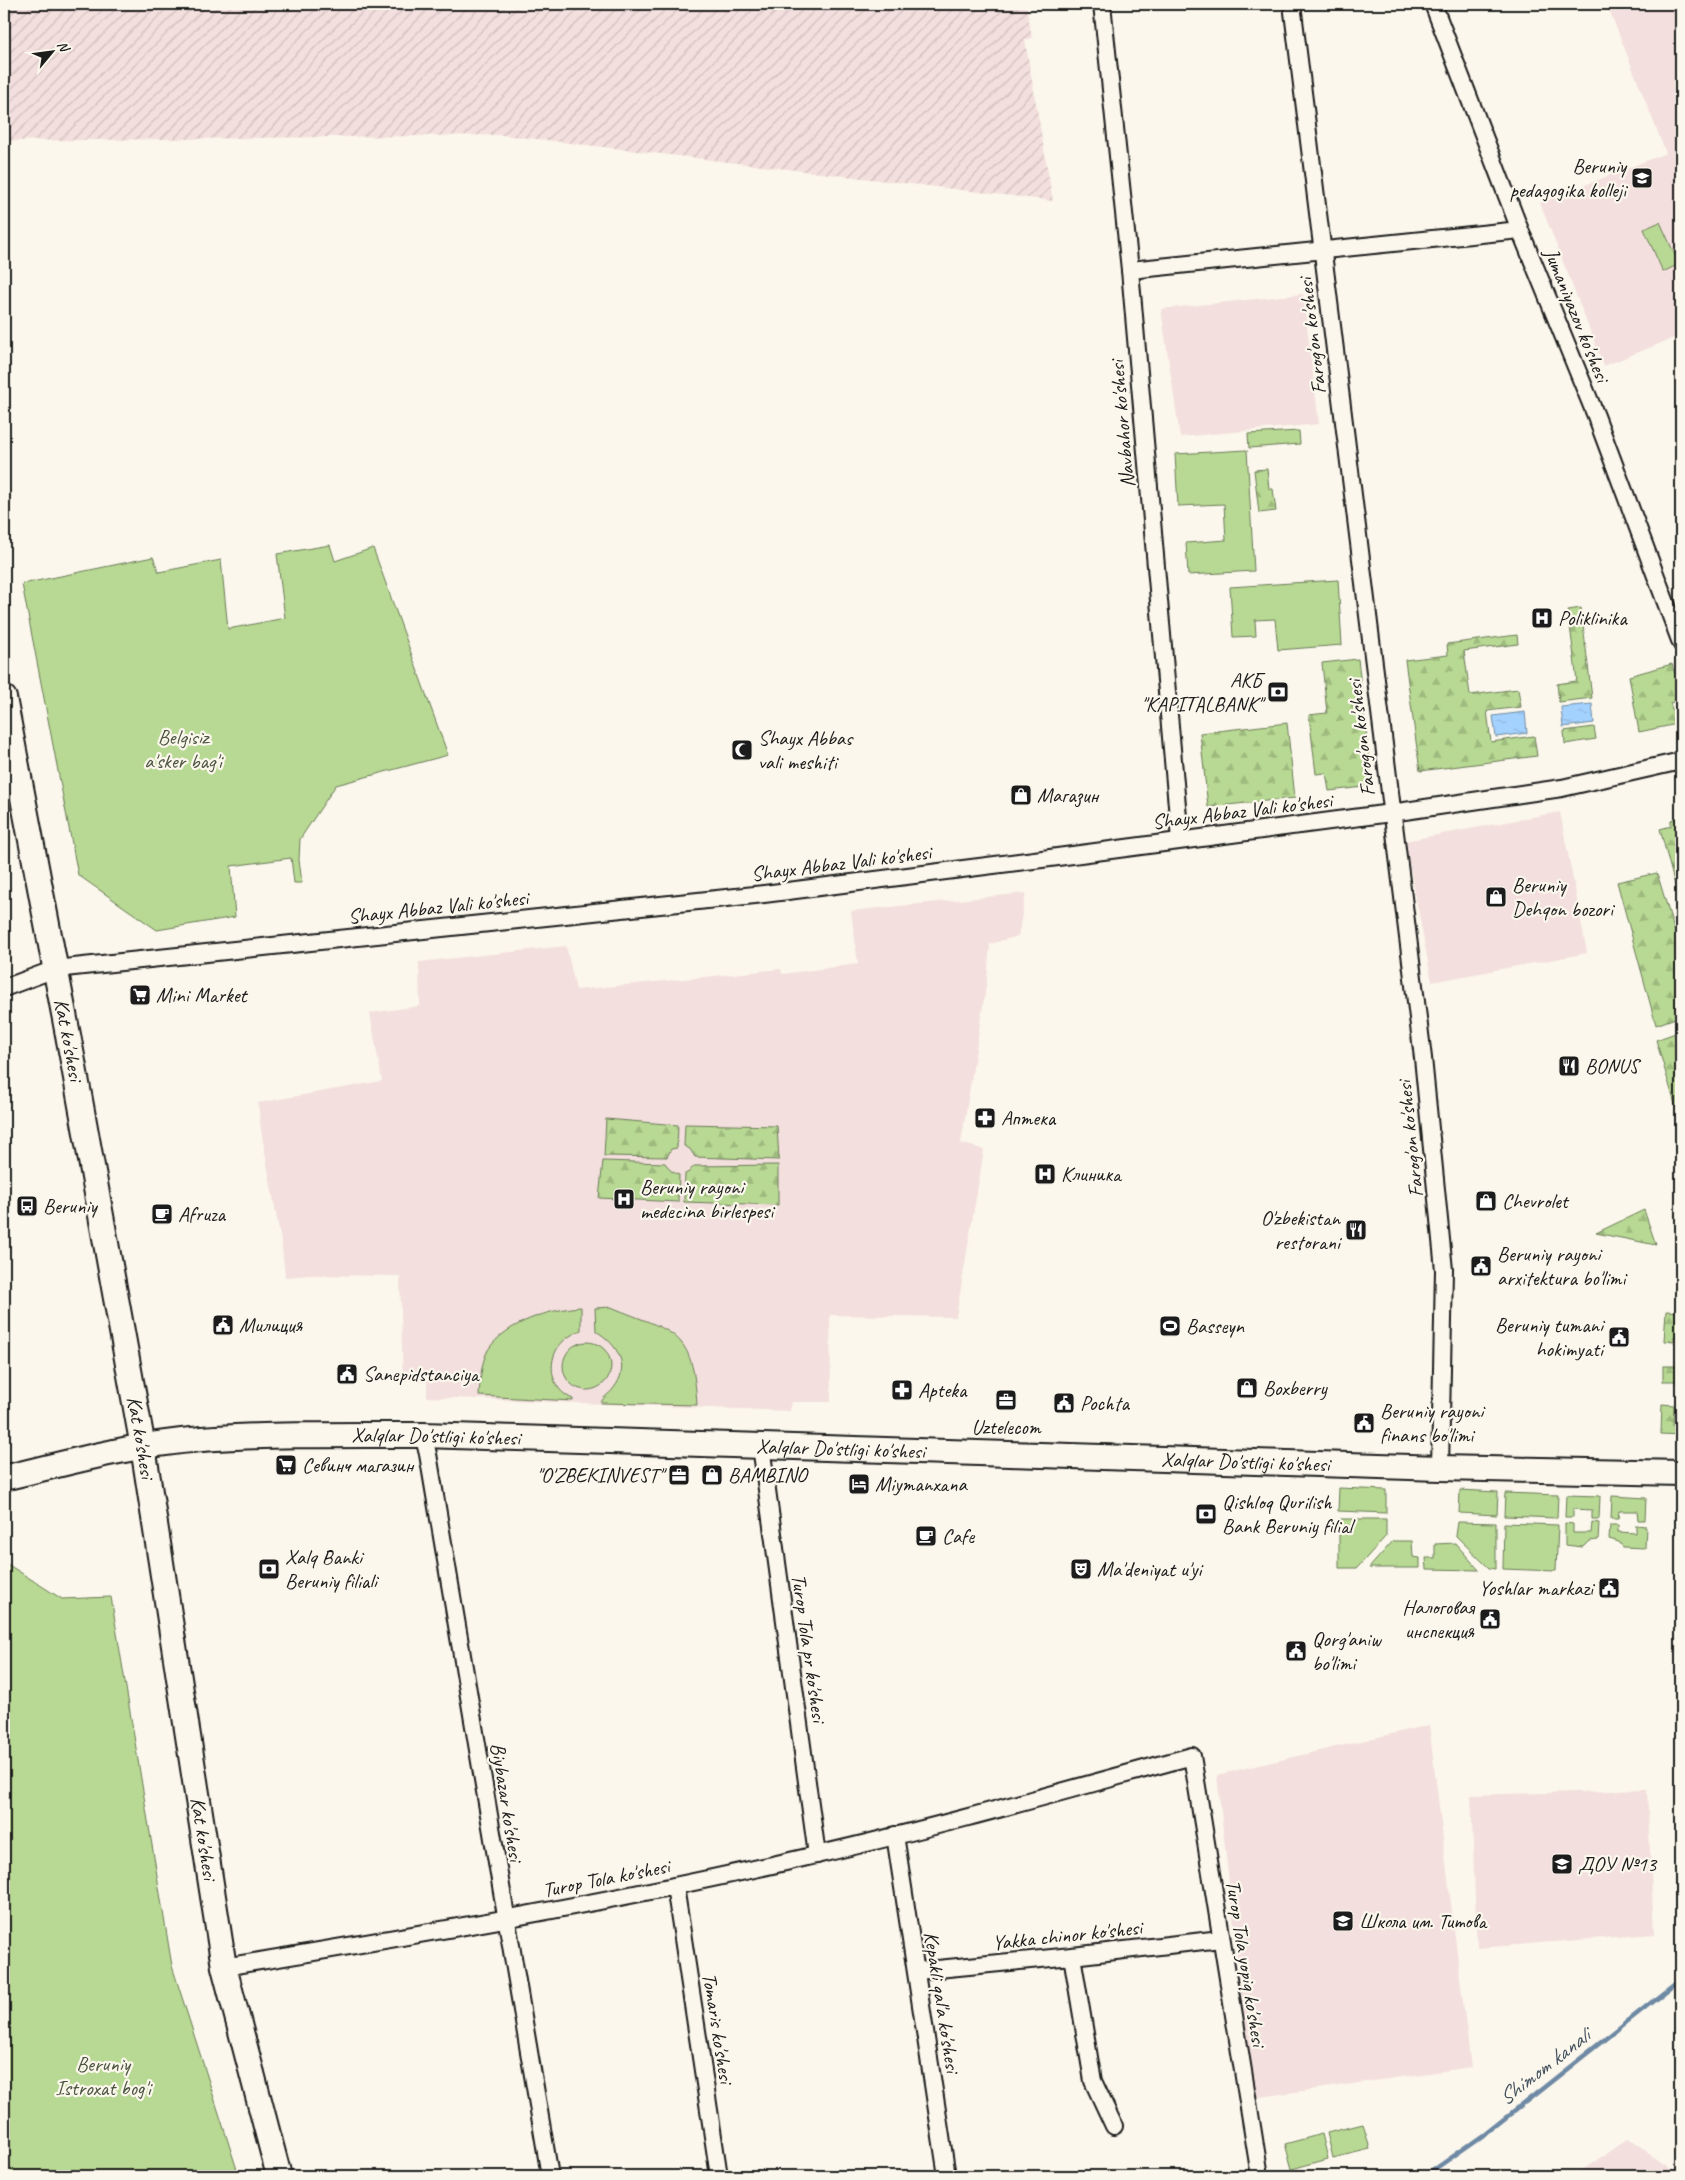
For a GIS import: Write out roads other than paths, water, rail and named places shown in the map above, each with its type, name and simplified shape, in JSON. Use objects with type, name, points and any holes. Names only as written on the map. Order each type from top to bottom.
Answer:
[{"type":"street","name":"Navbahor ko'shesi","points":[[1102,4],[1130,270],[1180,840]]},
{"type":"street","name":"Farog'on ko'shesi","points":[[1292,4],[1391,813],[1423,1058],[1444,1270],[1440,1468]]},
{"type":"street","name":"Jumaniyazov ko'shesi","points":[[1433,4],[1520,230],[1596,416],[1681,643]]},
{"type":"street","points":[[1130,270],[1520,230]]},
{"type":"street","name":"Kat ko'shesi","points":[[4,698],[143,1447],[152,1517],[224,1966],[279,2176]]},
{"type":"street","name":"Shayx Abbaz Vali ko'shesi","points":[[4,988],[55,969],[764,894],[1391,813],[1562,788],[1681,761]]},
{"type":"street","name":"Xalqlar Do'stligi ko'shesi","points":[[4,1478],[143,1447],[202,1439],[296,1434],[423,1435],[1440,1468],[1681,1473]]},
{"type":"street","name":"Biybazar ko'shesi","points":[[423,1435],[428,1454],[505,1920],[550,2176]]},
{"type":"street","name":"Turop Tola pr ko'shesi","points":[[761,1446],[817,1855]]},
{"type":"street","name":"Turop Tola ko'shesi","points":[[224,1966],[505,1920],[675,1886],[817,1855],[1192,1756]]},
{"type":"street","name":"Turop Tola yopiq ko'shesi","points":[[1192,1756],[1260,2176]]},
{"type":"street","name":"Kepakli qal'a ko'shesi","points":[[895,1835],[947,2176]]},
{"type":"street","name":"Tomaris ko'shesi","points":[[675,1886],[718,2176]]},
{"type":"street","name":"Yakka chinor ko'shesi","points":[[917,1972],[1221,1939]]},
{"type":"street","points":[[1072,1956],[1093,2081],[1114,2126]]},
{"type":"water","points":[[1592,704],[1594,723],[1563,727],[1561,707]]},
{"type":"water","points":[[1525,712],[1527,733],[1496,737],[1493,716]]},
{"type":"waterway","name":"Shimom kanali","points":[[1425,2176],[1485,2134],[1681,1979]]},
{"type":"place","name":"Beruniy pedagogika kolleji","points":[[1642,178]]},
{"type":"place","name":"Poliklinika","points":[[1542,618]]},
{"type":"place","name":"АКБ \"KAPITALBANK\"","points":[[1278,692]]},
{"type":"place","name":"Shayx Abbas vali meshiti","points":[[742,750]]},
{"type":"place","name":"Магазин","points":[[1021,795]]},
{"type":"place","name":"Beruniy Dehqon bozori","points":[[1496,897]]},
{"type":"place","name":"Mini Market","points":[[140,995]]},
{"type":"place","name":"BONUS","points":[[1569,1066]]},
{"type":"place","name":"Аптека","points":[[985,1118]]},
{"type":"place","name":"Клиника","points":[[1045,1174]]},
{"type":"place","name":"Beruniy rayoni medecina birlespesi","points":[[624,1199]]},
{"type":"place","name":"Chevrolet","points":[[1486,1201]]},
{"type":"place","name":"Beruniy","points":[[27,1206]]},
{"type":"place","name":"Afruza","points":[[162,1214]]},
{"type":"place","name":"O'zbekistan restorani","points":[[1356,1230]]},
{"type":"place","name":"Beruniy rayoni arxitektura bo'limi","points":[[1481,1266]]},
{"type":"place","name":"Милиция","points":[[223,1325]]},
{"type":"place","name":"Basseyn","points":[[1170,1326]]},
{"type":"place","name":"Beruniy tumani hokimyati","points":[[1619,1337]]},
{"type":"place","name":"Sanepidstanciya","points":[[347,1374]]},
{"type":"place","name":"Boxberry","points":[[1247,1388]]},
{"type":"place","name":"Apteka","points":[[902,1390]]},
{"type":"place","name":"Uztelecom","points":[[1006,1400]]},
{"type":"place","name":"Pochta","points":[[1064,1403]]},
{"type":"place","name":"Beruniy rayoni finans bo'limi","points":[[1364,1423]]},
{"type":"place","name":"Севинч магазин","points":[[286,1465]]},
{"type":"place","name":"\"O'ZBEKINVEST\"","points":[[679,1475]]},
{"type":"place","name":"BAMBINO","points":[[712,1475]]},
{"type":"place","name":"Miymanxana","points":[[859,1484]]},
{"type":"place","name":"Qishloq Qurilish Bank Beruniy filial","points":[[1206,1514]]},
{"type":"place","name":"Cafe","points":[[926,1536]]},
{"type":"place","name":"Xalq Banki Beruniy filiali","points":[[269,1569]]},
{"type":"place","name":"Ma'deniyat u'yi","points":[[1081,1569]]},
{"type":"place","name":"Yoshlar markazi","points":[[1609,1588]]},
{"type":"place","name":"Налоговая инспекция","points":[[1490,1619]]},
{"type":"place","name":"Qorg'aniw bo'limi","points":[[1296,1651]]},
{"type":"place","name":"ДОУ №13","points":[[1562,1864]]},
{"type":"place","name":"Школа им. Титова","points":[[1343,1921]]},
{"type":"park label","name":"Belgisiz a'sker bag'i","points":[[183,749]]},
{"type":"park label","name":"Beruniy Istroxat bog'i","points":[[103,2076]]}]
